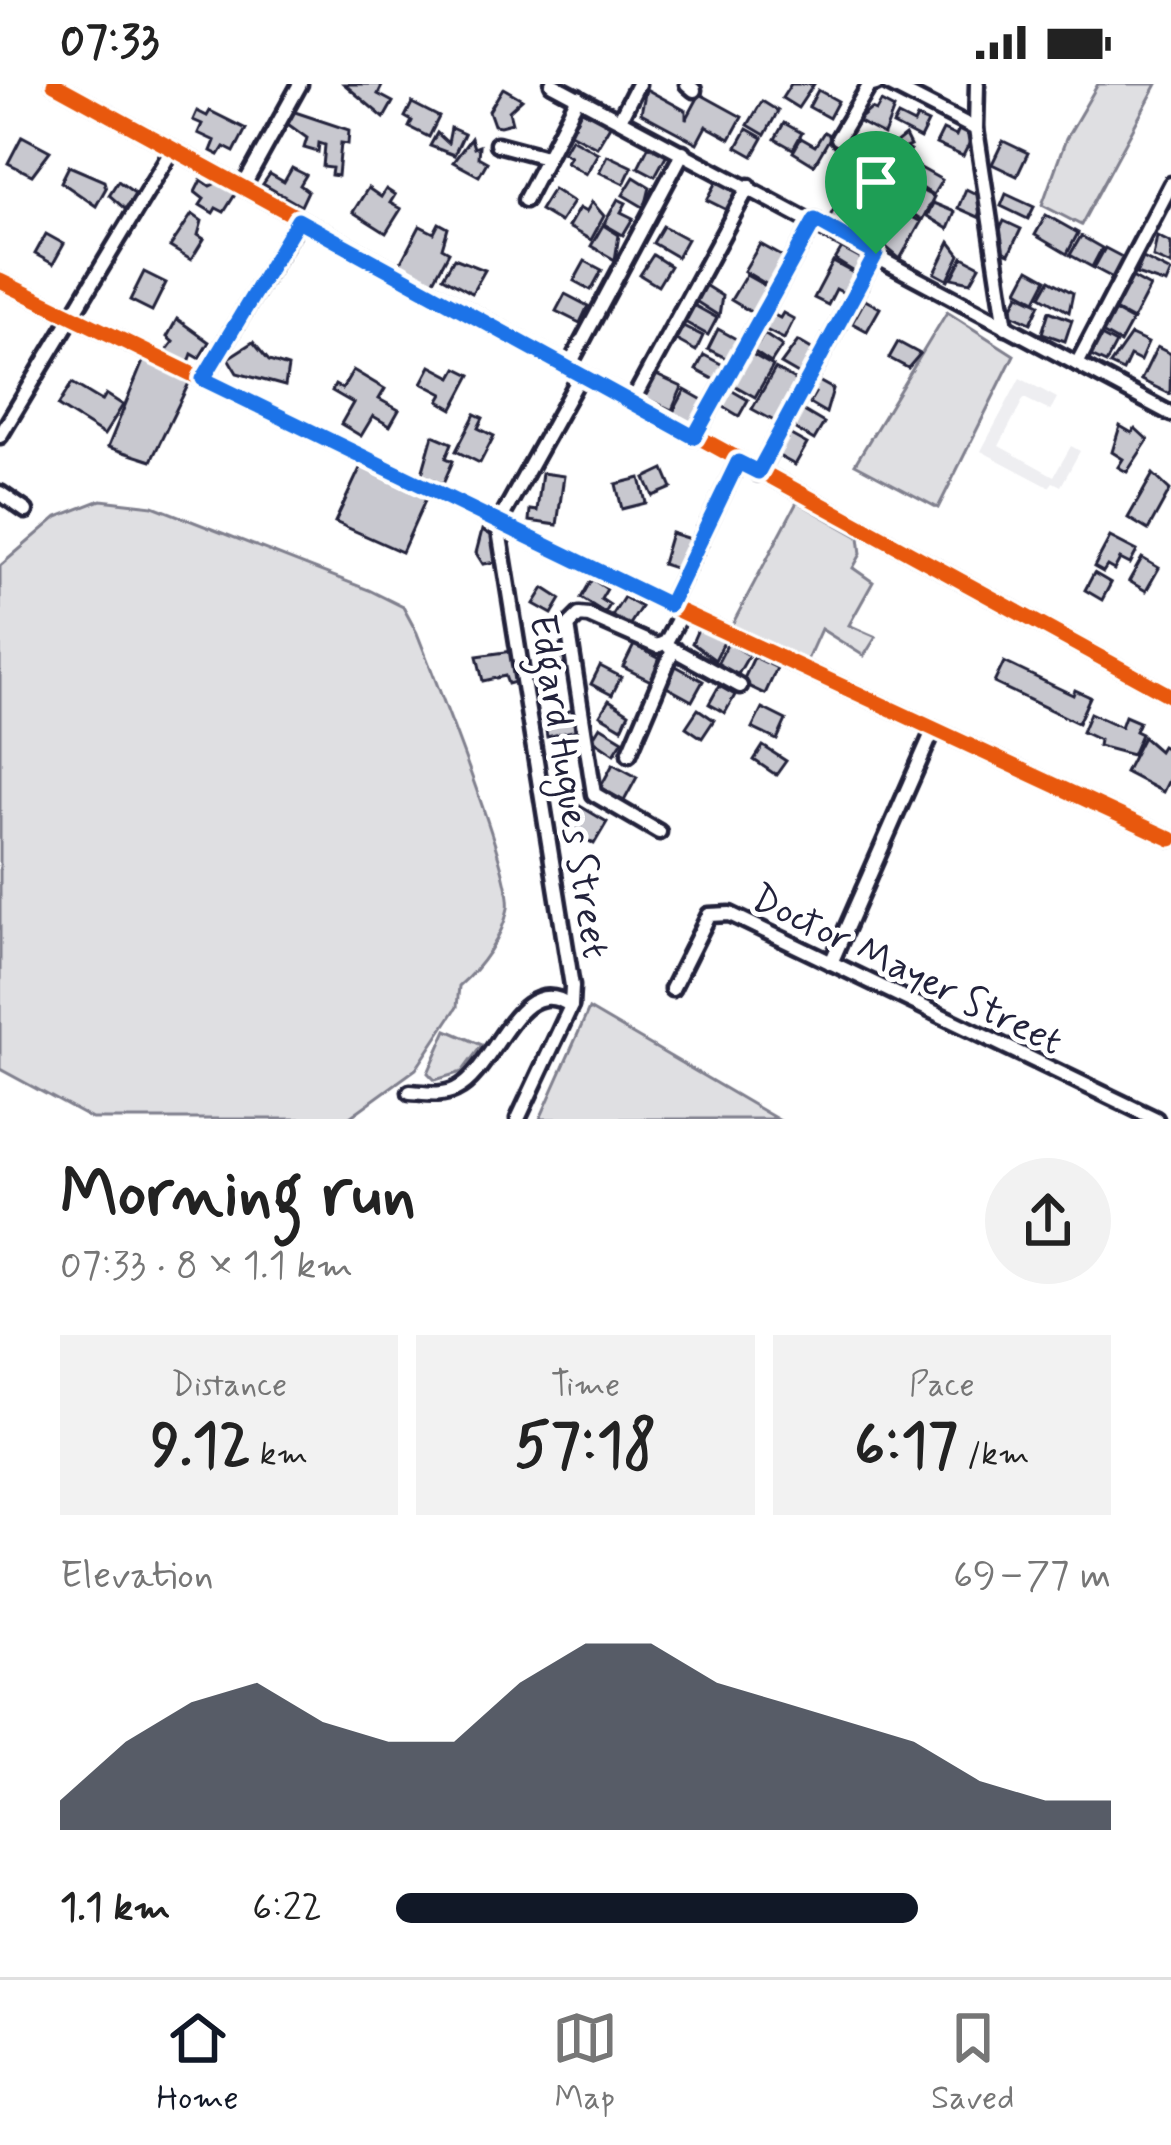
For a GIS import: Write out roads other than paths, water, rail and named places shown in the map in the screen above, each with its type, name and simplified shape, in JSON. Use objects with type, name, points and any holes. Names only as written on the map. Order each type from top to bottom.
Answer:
[{"type":"street","points":[[54,84],[1171,696]]},
{"type":"street","points":[[243,187],[300,84]]},
{"type":"street","points":[[552,84],[815,220],[1171,414]]},
{"type":"street","points":[[620,119],[638,84]]},
{"type":"street","points":[[838,138],[868,86],[876,84]]},
{"type":"street","points":[[888,84],[976,129]]},
{"type":"street","points":[[977,84],[976,129],[1006,327]]},
{"type":"street","points":[[525,200],[578,97]]},
{"type":"street","points":[[497,144],[546,157]]},
{"type":"street","points":[[0,436],[172,150]]},
{"type":"street","points":[[498,524],[683,152]]},
{"type":"street","points":[[1077,364],[1171,184]]},
{"type":"street","points":[[632,402],[749,186]]},
{"type":"street","points":[[203,379],[298,220]]},
{"type":"street","points":[[694,437],[815,220]]},
{"type":"street","points":[[758,472],[876,254]]},
{"type":"street","points":[[0,281],[675,609],[1171,839]]},
{"type":"street","points":[[629,754],[675,609],[738,462]]},
{"type":"street","points":[[0,493],[26,511]]},
{"type":"street","name":"Edgard Hugues Street","points":[[498,524],[570,967],[571,1006],[518,1119]]},
{"type":"street","points":[[659,832],[593,794],[568,626],[579,615],[664,646],[740,686]]},
{"type":"street","points":[[831,963],[933,731]]},
{"type":"street","name":"Doctor Mayer Street","points":[[672,989],[709,915],[718,911],[1156,1119]]},
{"type":"street","points":[[410,1092],[451,1093],[467,1083],[482,1071],[521,1007],[534,1000],[551,998],[571,1006]]}]
